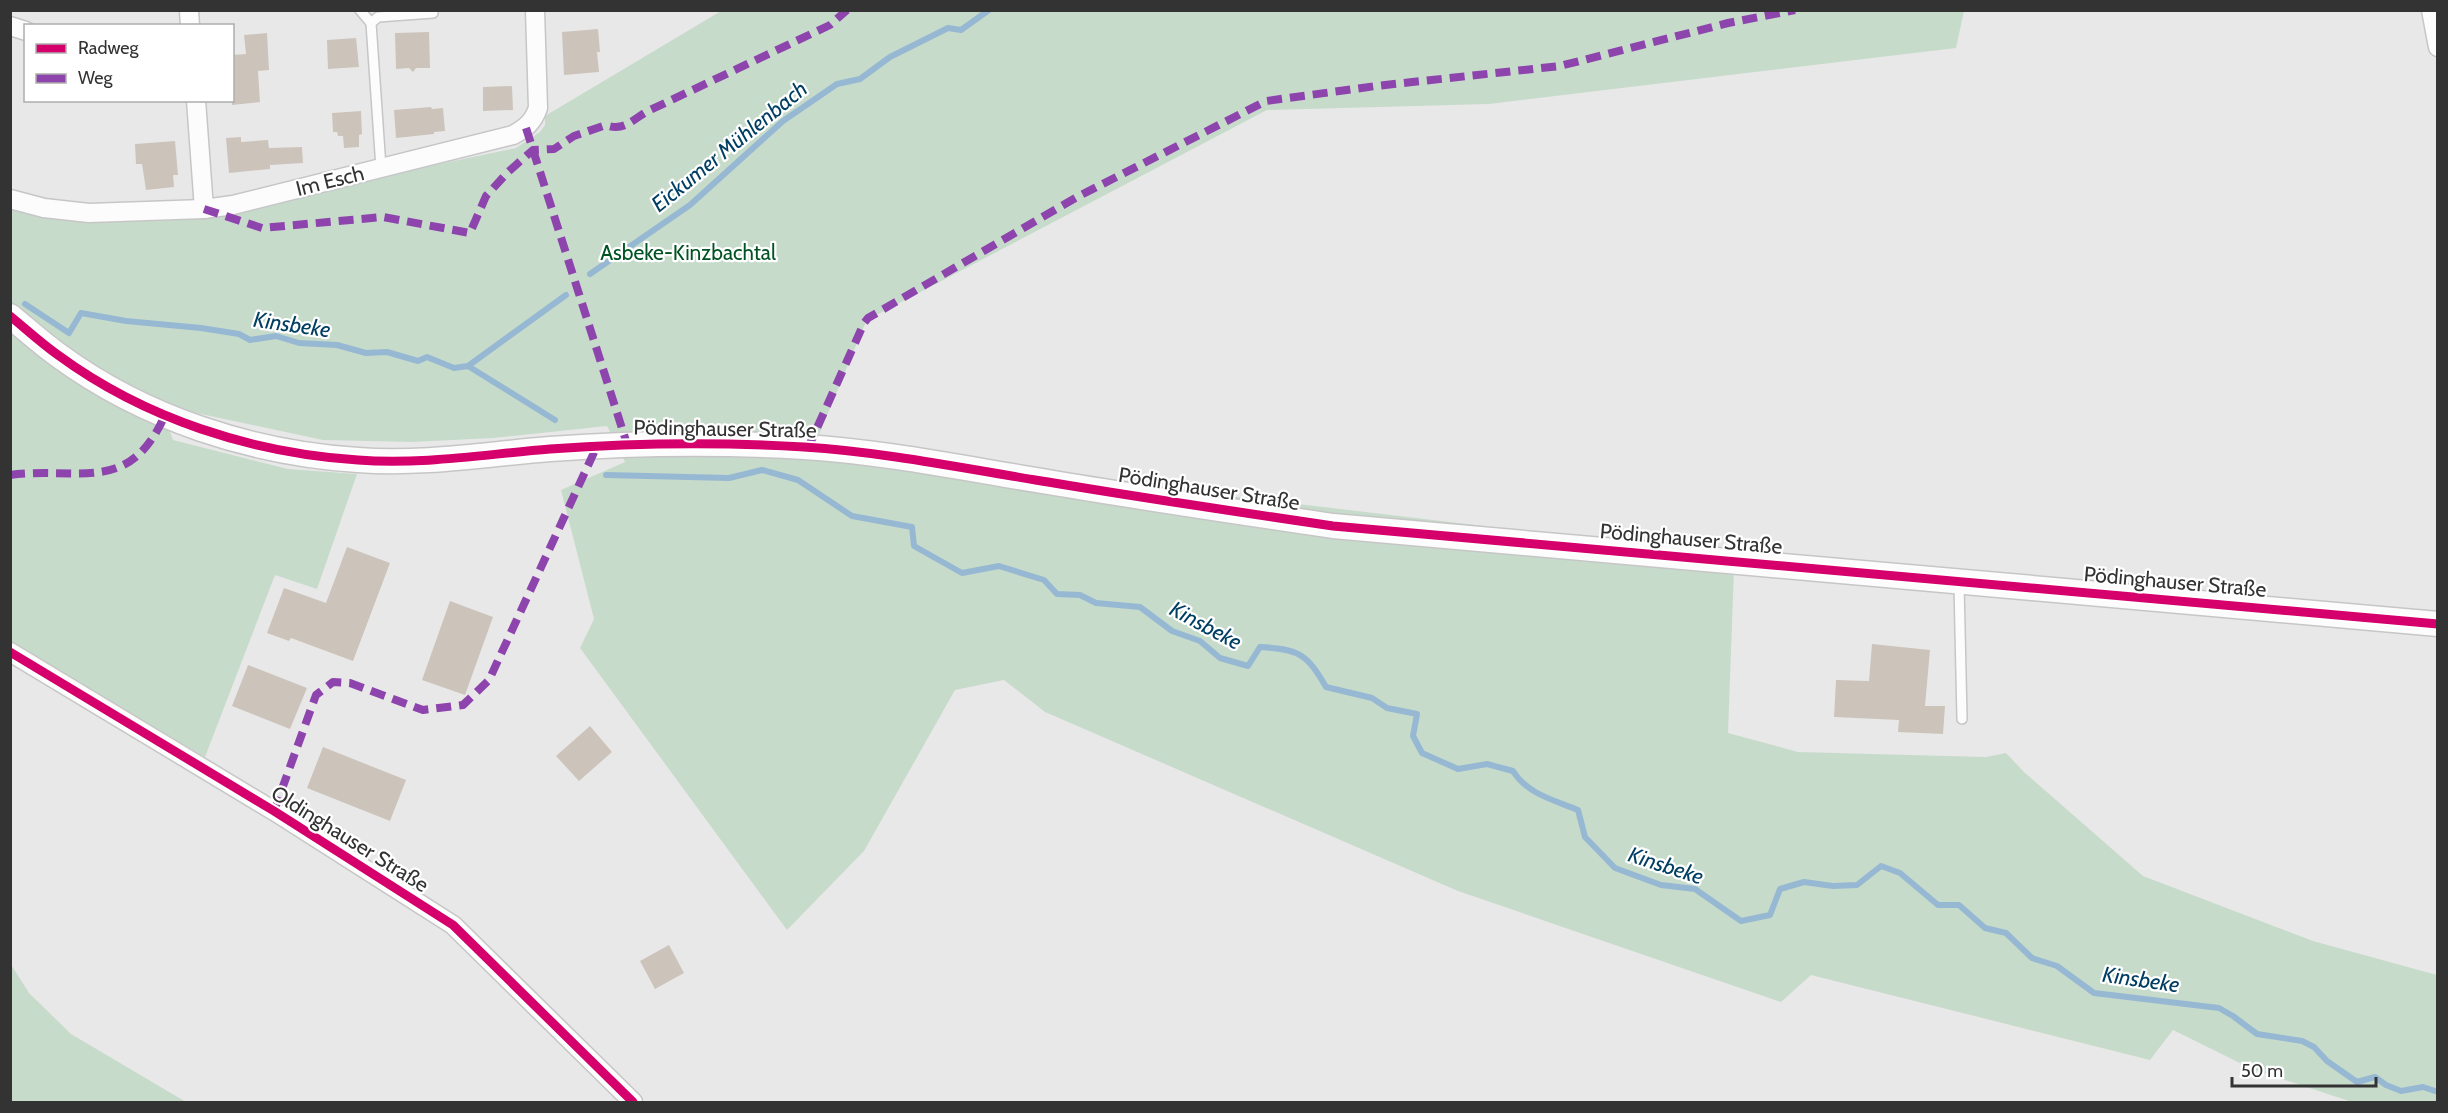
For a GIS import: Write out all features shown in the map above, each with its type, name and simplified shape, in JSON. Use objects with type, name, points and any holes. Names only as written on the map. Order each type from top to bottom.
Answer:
[{"type":"street","name":"Im Esch","points":[[10,199],[44,208],[88,213],[204,209],[233,205],[513,135],[534,120],[538,108],[535,10]]},
{"type":"street","points":[[2431,10],[2438,47]]},
{"type":"street","points":[[196,102],[204,209]]},
{"type":"street","name":"Pödinghauser Straße","points":[[10,316],[57,355],[86,374],[165,415],[229,438],[317,456],[360,461],[408,460],[627,444],[736,444],[807,448],[939,464],[1169,503],[1333,526],[2438,624]]},
{"type":"street","name":"Oldinghauser Straße","points":[[10,652],[274,811],[453,925],[633,1102]]},
{"type":"lane","points":[[360,10],[371,23],[381,168]]},
{"type":"lane","points":[[371,23],[378,17],[433,14]]},
{"type":"lane","points":[[1959,581],[1962,719]]},
{"type":"green space","name":"Asbeke-Kinzbachtal","points":[[721,11],[1964,11],[1956,48],[1489,104],[1267,110],[869,319],[818,437],[891,444],[1162,488],[1671,548],[1734,570],[1728,733],[1798,752],[1986,757],[2006,753],[2025,773],[2143,876],[2313,941],[2437,975],[2437,1102],[2352,1102],[2252,1069],[2173,1030],[2150,1060],[1811,975],[1781,1002],[1458,891],[1045,712],[1004,680],[955,690],[864,851],[787,930],[580,648],[594,619],[561,490],[625,462],[607,426],[493,438],[412,442],[323,440],[173,408],[165,418],[173,440],[288,469],[357,474],[317,589],[275,575],[205,757],[54,669],[11,650],[10,205],[87,221],[391,174],[516,148],[540,132],[545,125],[545,116]]},
{"type":"green space","points":[[10,963],[29,993],[71,1034],[186,1102],[11,1102]]},
{"type":"building","points":[[598,29],[599,72],[564,75],[562,32]]},
{"type":"building","points":[[429,32],[430,68],[416,68],[413,72],[409,68],[396,69],[395,33]]},
{"type":"building","points":[[267,33],[269,70],[258,71],[260,102],[232,105],[234,102],[234,55],[246,54],[244,35]]},
{"type":"building","points":[[356,38],[359,67],[328,69],[327,40]]},
{"type":"building","points":[[512,86],[513,110],[483,111],[483,87]]},
{"type":"building","points":[[431,107],[432,109],[443,108],[445,131],[396,138],[394,110]]},
{"type":"building","points":[[361,111],[362,134],[359,135],[359,147],[344,148],[343,136],[338,136],[337,132],[333,132],[332,113]]},
{"type":"building","points":[[241,137],[241,142],[268,140],[269,148],[302,147],[303,163],[270,165],[270,169],[229,173],[226,138]]},
{"type":"building","points":[[175,141],[178,175],[173,175],[174,187],[146,190],[142,164],[136,164],[135,144]]},
{"type":"building","points":[[347,547],[390,563],[353,661],[291,638],[289,641],[267,633],[284,588],[326,603]]},
{"type":"building","points":[[450,601],[493,617],[465,695],[422,680]]},
{"type":"building","points":[[1872,644],[1930,650],[1925,706],[1945,706],[1943,734],[1898,732],[1899,720],[1834,717],[1836,680],[1869,681]]},
{"type":"building","points":[[248,665],[307,688],[290,729],[232,706]]},
{"type":"building","points":[[590,726],[612,752],[579,781],[556,756]]},
{"type":"building","points":[[323,747],[406,780],[390,821],[307,788]]},
{"type":"building","points":[[669,945],[684,973],[655,989],[640,961]]},
{"type":"waterway","name":"Eickumer Mühlenbach","points":[[590,274],[690,205],[783,121],[837,84],[860,79],[890,57],[948,28],[961,30],[989,10]]},
{"type":"waterway","name":"Eickumer Mühlenbach","points":[[468,366],[566,295]]},
{"type":"waterway","name":"Kinsbeke","points":[[25,304],[69,333],[81,313],[126,321],[239,334],[250,340],[276,336],[299,343],[337,345],[366,353],[387,352],[418,361],[427,357],[454,368],[468,366],[555,420]]},
{"type":"waterway","name":"Kinsbeke","points":[[606,475],[729,478],[762,470],[798,480],[852,516],[912,527],[914,546],[962,573],[999,566],[1044,580],[1057,594],[1080,595],[1096,603],[1140,607],[1172,631],[1200,641],[1220,658],[1248,666],[1260,647],[1293,652],[1307,660],[1326,687],[1372,698],[1387,708],[1417,714],[1413,736],[1422,753],[1458,769],[1487,764],[1513,771],[1533,791],[1578,810],[1585,837],[1615,868],[1661,885],[1695,889],[1741,921],[1770,915],[1780,889],[1804,882],[1833,886],[1857,885],[1881,866],[1900,873],[1938,905],[1959,905],[1985,928],[2006,933],[2032,958],[2057,966],[2094,993],[2219,1008],[2257,1034],[2302,1041],[2314,1047],[2327,1061],[2357,1082],[2375,1077],[2386,1085],[2401,1091],[2423,1087],[2438,1092]]},
{"type":"marked path","points":[[204,209],[262,228],[383,217],[470,233],[486,196],[533,150],[554,149],[574,136],[606,125],[618,127],[628,124],[648,111],[830,25],[847,10]]},
{"type":"marked path","points":[[808,448],[868,318],[1077,197],[1266,101],[1376,86],[1560,66],[1728,23],[1795,10]]},
{"type":"marked path","points":[[526,128],[627,444]]},
{"type":"marked path","points":[[10,475],[100,472],[119,467],[135,457],[151,440],[165,415]]},
{"type":"marked path","points":[[274,811],[316,695],[333,682],[350,683],[423,710],[463,705],[489,680],[597,446]]},
{"type":"cycle path","points":[[10,316],[92,378],[163,415],[239,441],[318,456],[406,461],[645,444],[740,444],[834,449],[1333,526],[2438,624]]},
{"type":"cycle path","points":[[10,652],[274,811],[453,925],[633,1102]]}]
